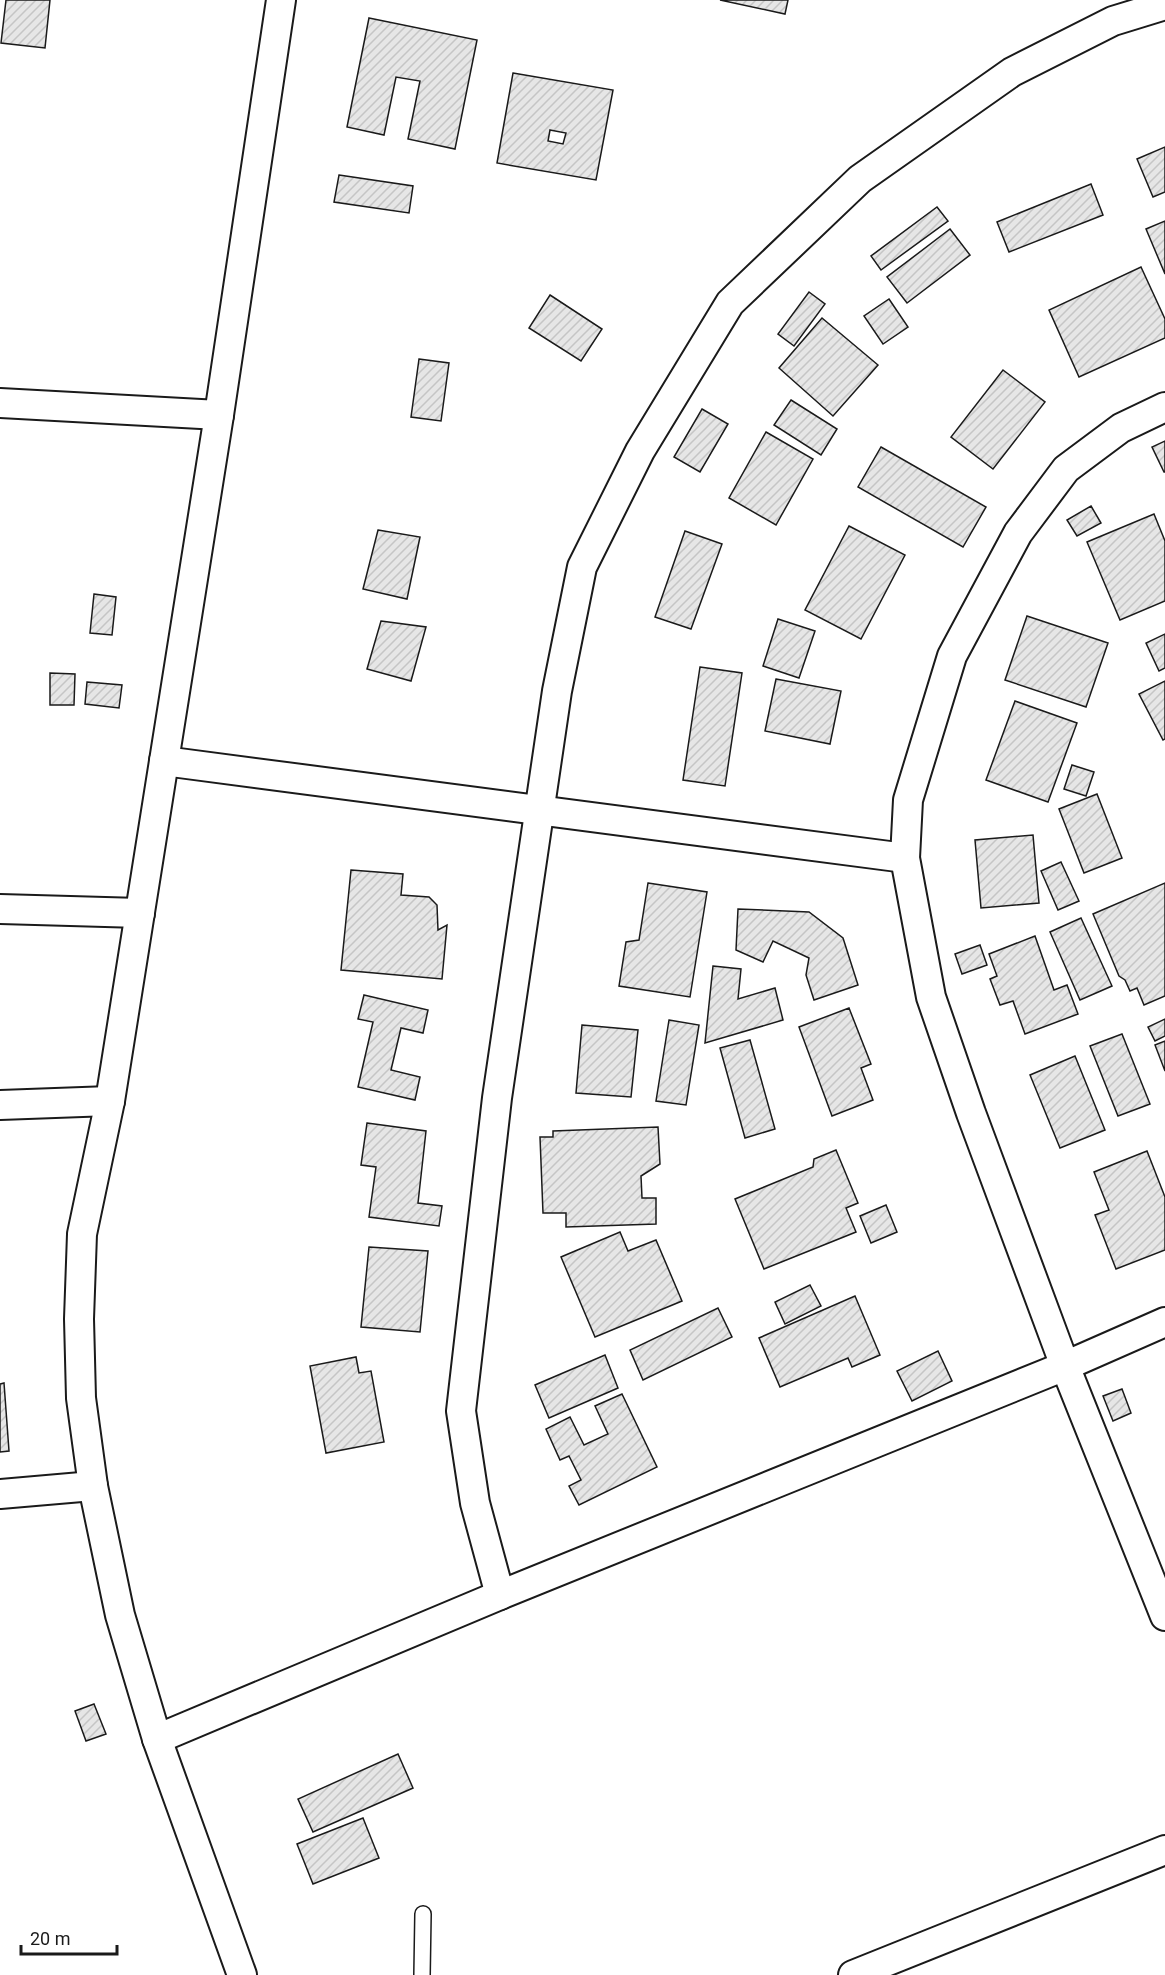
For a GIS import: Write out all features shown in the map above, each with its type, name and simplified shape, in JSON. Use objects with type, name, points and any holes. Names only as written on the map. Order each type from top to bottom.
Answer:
[{"type":"street","points":[[242,1975],[157,1739],[120,1616],[93,1486],[81,1398],[79,1319],[82,1234],[110,1101],[219,415],[281,0]]},
{"type":"street","points":[[500,1595],[475,1503],[461,1411],[497,1098],[557,691],[582,567],[640,451],[730,303],[860,179],[1012,72],[1113,21],[1165,5]]},
{"type":"street","points":[[0,403],[219,415]]},
{"type":"street","points":[[1165,407],[1121,428],[1066,470],[1018,533],[952,656],[908,800],[905,858],[930,997],[1065,1366],[1165,1616]]},
{"type":"street","points":[[164,762],[905,858]]},
{"type":"street","points":[[0,909],[140,913]]},
{"type":"street","points":[[0,1105],[110,1101]]},
{"type":"street","points":[[157,1739],[500,1595],[1065,1366],[1165,1322]]},
{"type":"street","points":[[0,1494],[93,1486]]},
{"type":"street","points":[[853,1975],[1165,1850]]},
{"type":"lane","points":[[422,1975],[423,1914]]},
{"type":"building","points":[[6,0],[50,0],[45,48],[1,43]]},
{"type":"building","points":[[720,0],[788,0],[785,14]]},
{"type":"building","points":[[369,18],[477,40],[455,149],[408,139],[420,81],[396,77],[384,135],[347,127]]},
{"type":"building","points":[[513,73],[613,90],[596,180],[497,163]],"holes":[[[550,130],[566,133],[563,144],[548,141]]]},
{"type":"building","points":[[1165,147],[1165,192],[1153,197],[1137,159]]},
{"type":"building","points":[[339,175],[413,186],[409,213],[334,202]]},
{"type":"building","points":[[1091,184],[1103,215],[1009,252],[997,222]]},
{"type":"building","points":[[937,207],[948,221],[881,270],[871,256]]},
{"type":"building","points":[[1165,221],[1165,274],[1146,229]]},
{"type":"building","points":[[950,229],[970,255],[907,303],[887,277]]},
{"type":"building","points":[[1141,267],[1165,319],[1165,338],[1079,377],[1049,310]]},
{"type":"building","points":[[809,292],[825,304],[794,346],[778,334]]},
{"type":"building","points":[[550,295],[602,329],[581,361],[529,328]]},
{"type":"building","points":[[889,299],[908,327],[883,344],[864,316]]},
{"type":"building","points":[[822,318],[878,365],[833,416],[779,368]]},
{"type":"building","points":[[419,359],[449,363],[441,421],[411,417]]},
{"type":"building","points":[[1003,370],[1045,402],[993,469],[951,437]]},
{"type":"building","points":[[791,400],[837,429],[821,455],[774,425]]},
{"type":"building","points":[[702,409],[728,424],[700,472],[674,457]]},
{"type":"building","points":[[766,432],[813,459],[776,525],[729,498]]},
{"type":"building","points":[[1165,441],[1165,472],[1164,472],[1152,447]]},
{"type":"building","points":[[881,447],[986,507],[963,547],[858,487]]},
{"type":"building","points":[[1091,506],[1101,523],[1077,536],[1067,520]]},
{"type":"building","points":[[1154,514],[1165,541],[1165,601],[1120,620],[1087,542]]},
{"type":"building","points":[[849,526],[905,555],[861,639],[805,610]]},
{"type":"building","points":[[378,530],[420,537],[407,599],[363,589]]},
{"type":"building","points":[[685,531],[722,544],[691,629],[655,617]]},
{"type":"building","points":[[94,594],[116,597],[112,635],[90,633]]},
{"type":"building","points":[[1027,616],[1108,643],[1086,707],[1005,680]]},
{"type":"building","points":[[778,619],[815,631],[799,678],[763,666]]},
{"type":"building","points":[[381,621],[426,627],[411,681],[367,669]]},
{"type":"building","points":[[1165,634],[1165,668],[1159,671],[1146,643]]},
{"type":"building","points":[[700,667],[742,673],[725,786],[683,780]]},
{"type":"building","points":[[50,673],[75,674],[74,705],[50,705]]},
{"type":"building","points":[[776,679],[841,691],[830,744],[765,731]]},
{"type":"building","points":[[1165,681],[1165,739],[1163,740],[1139,694]]},
{"type":"building","points":[[87,682],[122,685],[119,708],[85,704]]},
{"type":"building","points":[[1015,701],[1077,723],[1048,802],[986,780]]},
{"type":"building","points":[[1072,765],[1094,772],[1086,796],[1064,789]]},
{"type":"building","points":[[1097,794],[1122,858],[1084,873],[1059,809]]},
{"type":"building","points":[[1033,835],[1039,903],[981,908],[975,840]]},
{"type":"building","points":[[1061,862],[1079,901],[1058,910],[1041,871]]},
{"type":"building","points":[[351,870],[403,874],[401,895],[429,897],[437,905],[438,930],[447,925],[442,979],[341,970]]},
{"type":"building","points":[[648,883],[707,892],[690,997],[619,986],[626,942],[639,940]]},
{"type":"building","points":[[1165,883],[1165,996],[1144,1005],[1137,988],[1130,991],[1125,980],[1119,976],[1093,914]]},
{"type":"building","points":[[738,909],[809,912],[843,938],[858,985],[814,1000],[806,975],[809,958],[773,941],[763,962],[736,950]]},
{"type":"building","points":[[1081,918],[1112,986],[1080,1000],[1050,932]]},
{"type":"building","points":[[1035,936],[1054,990],[1067,985],[1078,1014],[1025,1034],[1013,1001],[1000,1005],[990,979],[997,976],[989,954]]},
{"type":"building","points":[[980,945],[987,965],[962,974],[955,954]]},
{"type":"building","points":[[713,966],[741,969],[738,999],[775,988],[783,1020],[705,1043]]},
{"type":"building","points":[[364,995],[428,1010],[423,1033],[401,1028],[391,1070],[420,1077],[415,1100],[358,1087],[373,1022],[358,1019]]},
{"type":"building","points":[[849,1008],[871,1064],[861,1068],[873,1100],[832,1116],[799,1027]]},
{"type":"building","points":[[1165,1019],[1165,1036],[1155,1041],[1148,1027]]},
{"type":"building","points":[[669,1020],[699,1025],[686,1105],[656,1101]]},
{"type":"building","points":[[582,1025],[638,1030],[631,1097],[576,1093]]},
{"type":"building","points":[[1122,1034],[1150,1104],[1118,1116],[1090,1046]]},
{"type":"building","points":[[750,1040],[775,1129],[745,1138],[720,1048]]},
{"type":"building","points":[[1165,1041],[1165,1071],[1155,1045]]},
{"type":"building","points":[[1075,1056],[1105,1130],[1060,1148],[1030,1075]]},
{"type":"building","points":[[367,1123],[426,1131],[418,1203],[442,1206],[439,1226],[369,1217],[376,1167],[361,1165]]},
{"type":"building","points":[[658,1127],[660,1164],[641,1176],[642,1198],[656,1198],[656,1224],[566,1227],[566,1213],[543,1213],[540,1137],[553,1137],[553,1131]]},
{"type":"building","points":[[836,1150],[858,1203],[846,1208],[856,1232],[764,1269],[735,1199],[813,1167],[814,1159]]},
{"type":"building","points":[[1147,1151],[1165,1197],[1165,1250],[1116,1269],[1095,1215],[1109,1210],[1094,1172]]},
{"type":"building","points":[[886,1205],[897,1232],[871,1243],[860,1216]]},
{"type":"building","points":[[620,1232],[628,1251],[656,1240],[682,1301],[595,1337],[561,1257]]},
{"type":"building","points":[[369,1247],[428,1251],[420,1332],[361,1327]]},
{"type":"building","points":[[810,1285],[821,1306],[785,1324],[775,1302]]},
{"type":"building","points":[[855,1296],[880,1355],[852,1367],[848,1358],[780,1387],[759,1338]]},
{"type":"building","points":[[718,1308],[732,1337],[643,1380],[630,1350]]},
{"type":"building","points":[[938,1351],[952,1381],[912,1401],[897,1371]]},
{"type":"building","points":[[605,1355],[618,1388],[549,1418],[535,1385]]},
{"type":"building","points":[[356,1357],[359,1373],[371,1371],[384,1442],[326,1453],[310,1366]]},
{"type":"building","points":[[4,1383],[9,1451],[0,1452],[0,1384]]},
{"type":"building","points":[[1122,1389],[1131,1413],[1113,1421],[1103,1396]]},
{"type":"building","points":[[622,1394],[657,1467],[579,1505],[569,1486],[581,1480],[569,1456],[560,1460],[546,1429],[570,1417],[584,1445],[608,1434],[595,1406]]},
{"type":"building","points":[[94,1704],[106,1734],[86,1741],[75,1711]]},
{"type":"building","points":[[398,1754],[413,1788],[313,1832],[298,1799]]},
{"type":"building","points":[[363,1818],[379,1858],[313,1884],[297,1844]]}]
